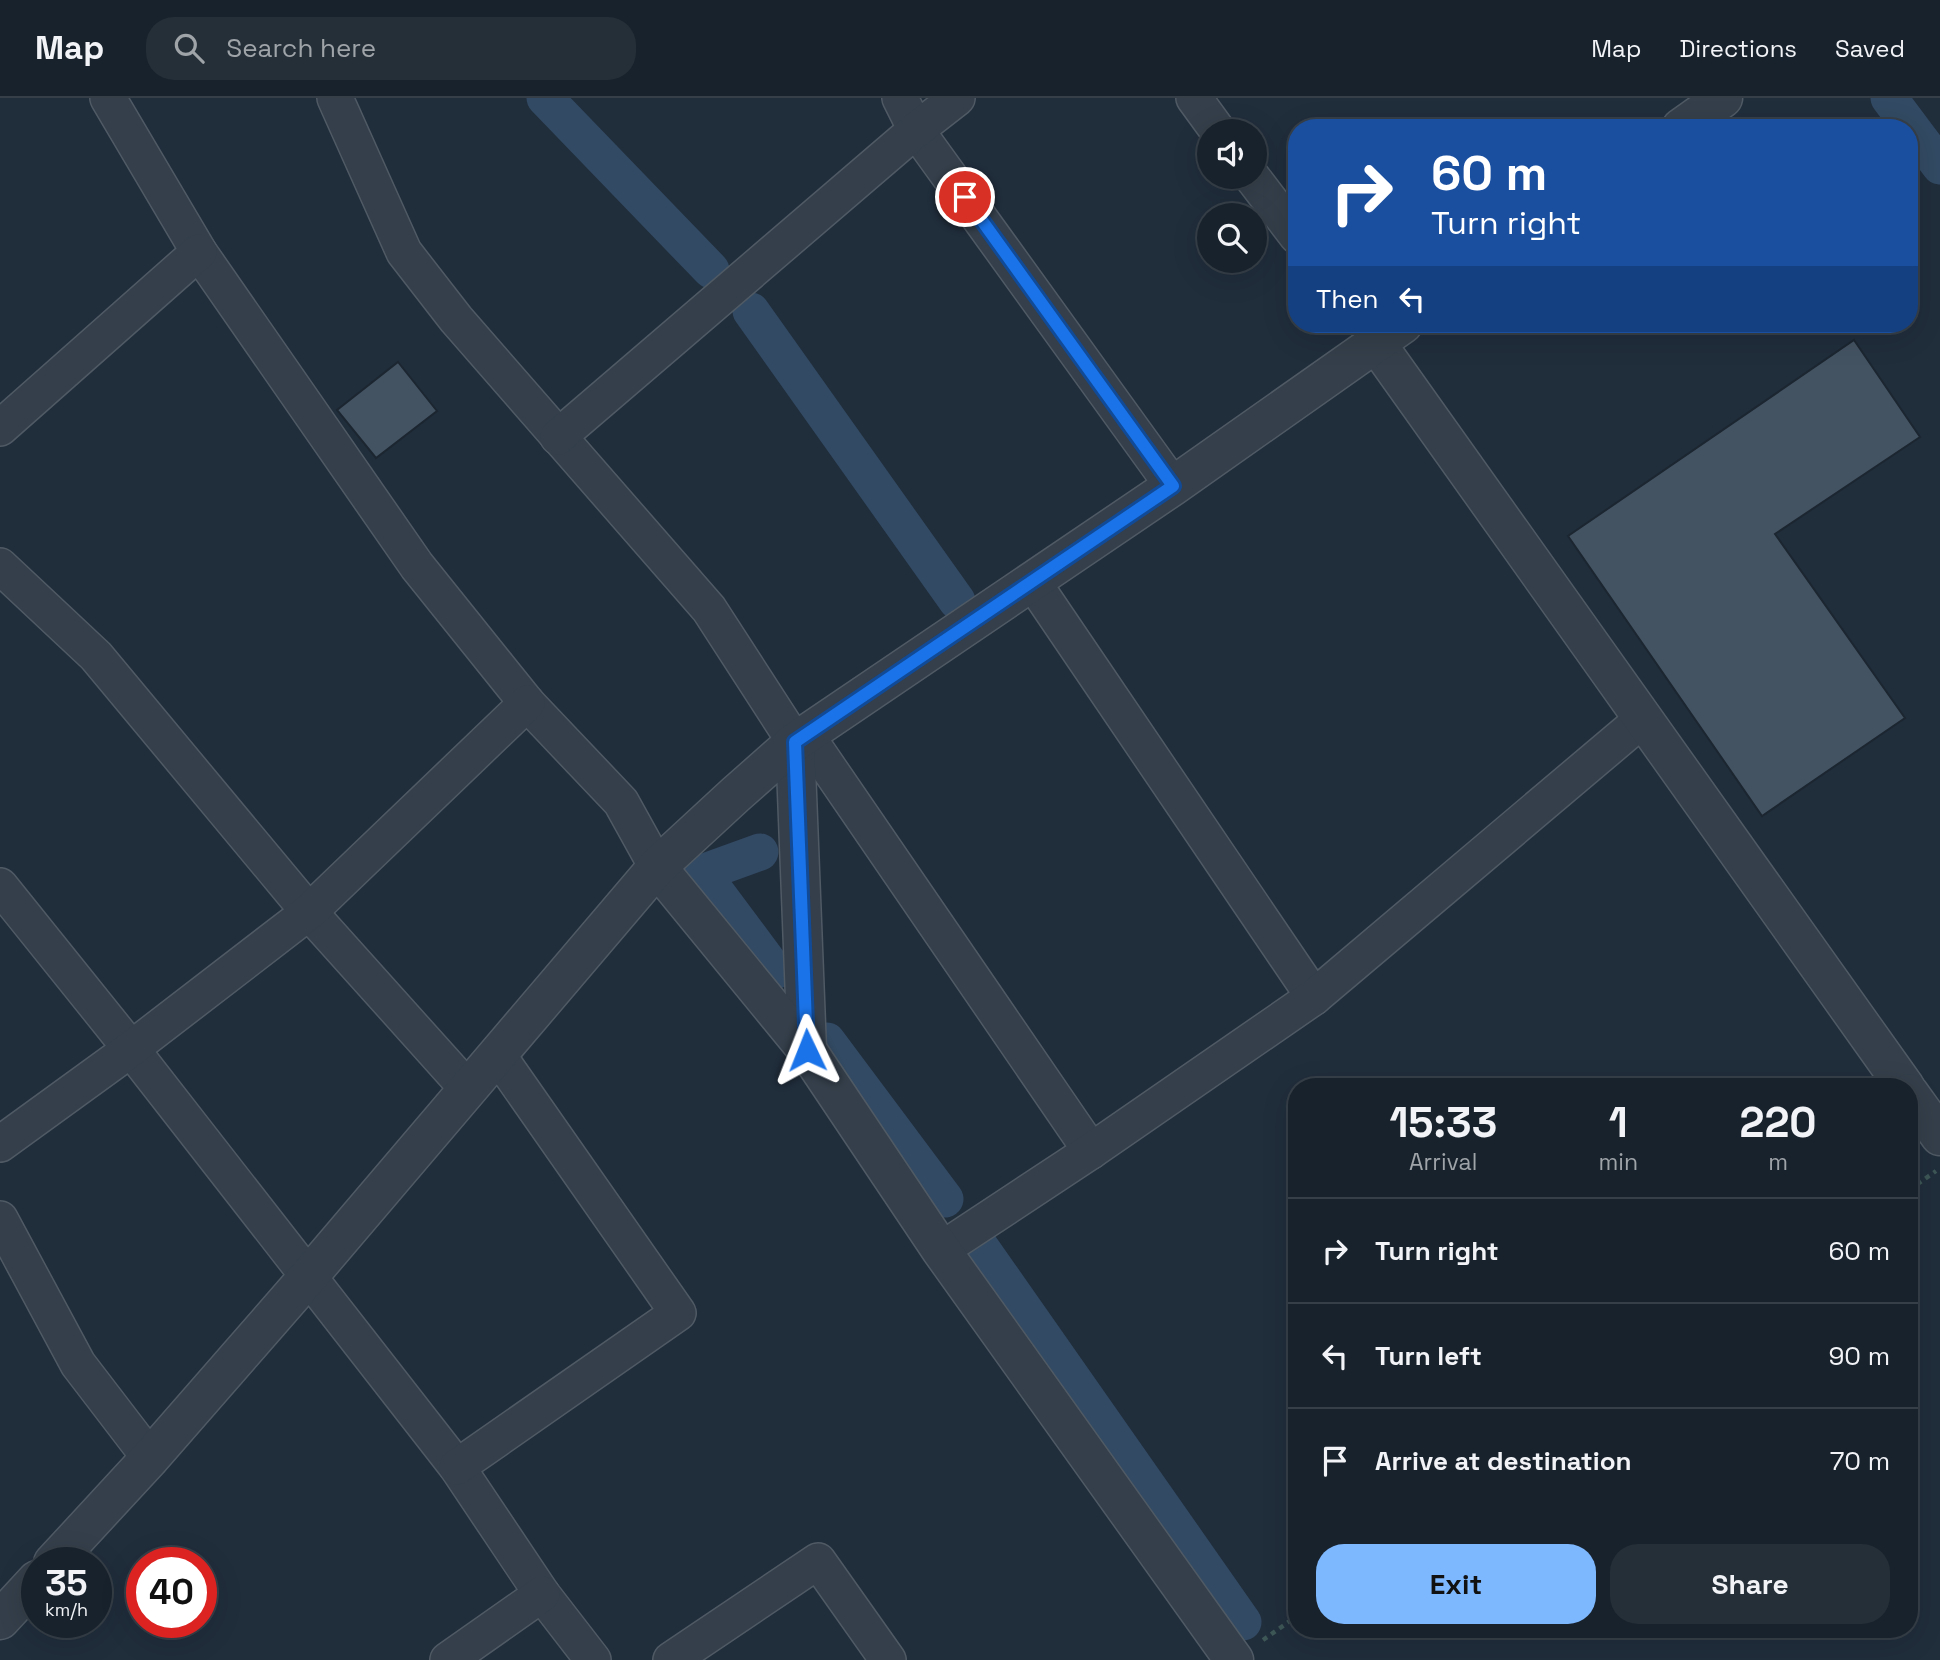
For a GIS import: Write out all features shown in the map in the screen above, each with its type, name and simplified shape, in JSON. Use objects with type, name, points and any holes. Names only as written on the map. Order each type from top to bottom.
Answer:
[{"type":"street","points":[[108,98],[199,252],[417,566],[527,703],[621,802],[657,867],[807,1050],[941,1250],[1234,1660]]},
{"type":"street","points":[[335,98],[404,252],[456,319],[709,609],[1091,1152]]},
{"type":"street","points":[[900,98],[916,130],[1173,486]]},
{"type":"street","points":[[558,437],[916,130],[957,98]]},
{"type":"street","points":[[1194,98],[1210,119]]},
{"type":"street","points":[[1694,119],[1723,98]]},
{"type":"street","points":[[1261,189],[1288,224]]},
{"type":"street","points":[[0,428],[199,252]]},
{"type":"street","points":[[68,1547],[150,1458],[307,1278],[657,867],[801,738],[1173,486],[1377,333]]},
{"type":"street","points":[[1383,333],[1644,718],[1899,1078]]},
{"type":"street","points":[[0,566],[96,656],[309,912],[467,1088]]},
{"type":"street","points":[[1032,580],[1314,997]]},
{"type":"street","points":[[0,1144],[131,1049],[309,912],[527,703]]},
{"type":"street","points":[[941,1250],[1091,1152],[1314,997],[1644,718]]},
{"type":"street","points":[[801,738],[807,1050]]},
{"type":"street","points":[[0,886],[131,1049],[457,1467],[542,1594],[593,1660]]},
{"type":"street","points":[[457,1467],[678,1313],[497,1054]]},
{"type":"street","points":[[1918,1105],[1940,1136]]},
{"type":"street","points":[[0,1219],[78,1364],[150,1458]]},
{"type":"street","points":[[671,1660],[818,1560],[888,1660]]},
{"type":"street","points":[[448,1660],[542,1594]]},
{"type":"street","points":[[0,1620],[21,1597]]},
{"type":"path","points":[[1918,1184],[1940,1169]]},
{"type":"building","points":[[1854,340],[1920,437],[1775,534],[1905,718],[1762,816],[1568,536]]},
{"type":"building","points":[[398,362],[437,411],[376,458],[337,410]]},
{"type":"waterway","points":[[545,98],[711,270]]},
{"type":"waterway","points":[[1889,98],[1905,119]]},
{"type":"waterway","points":[[1918,137],[1940,166]]},
{"type":"waterway","points":[[751,311],[957,601]]},
{"type":"waterway","points":[[760,852],[702,873],[775,971]]},
{"type":"waterway","points":[[827,1041],[945,1199]]},
{"type":"waterway","points":[[979,1245],[1243,1622]]},
{"type":"route","points":[[807,1050],[795,742],[1173,486],[965,197]]}]
